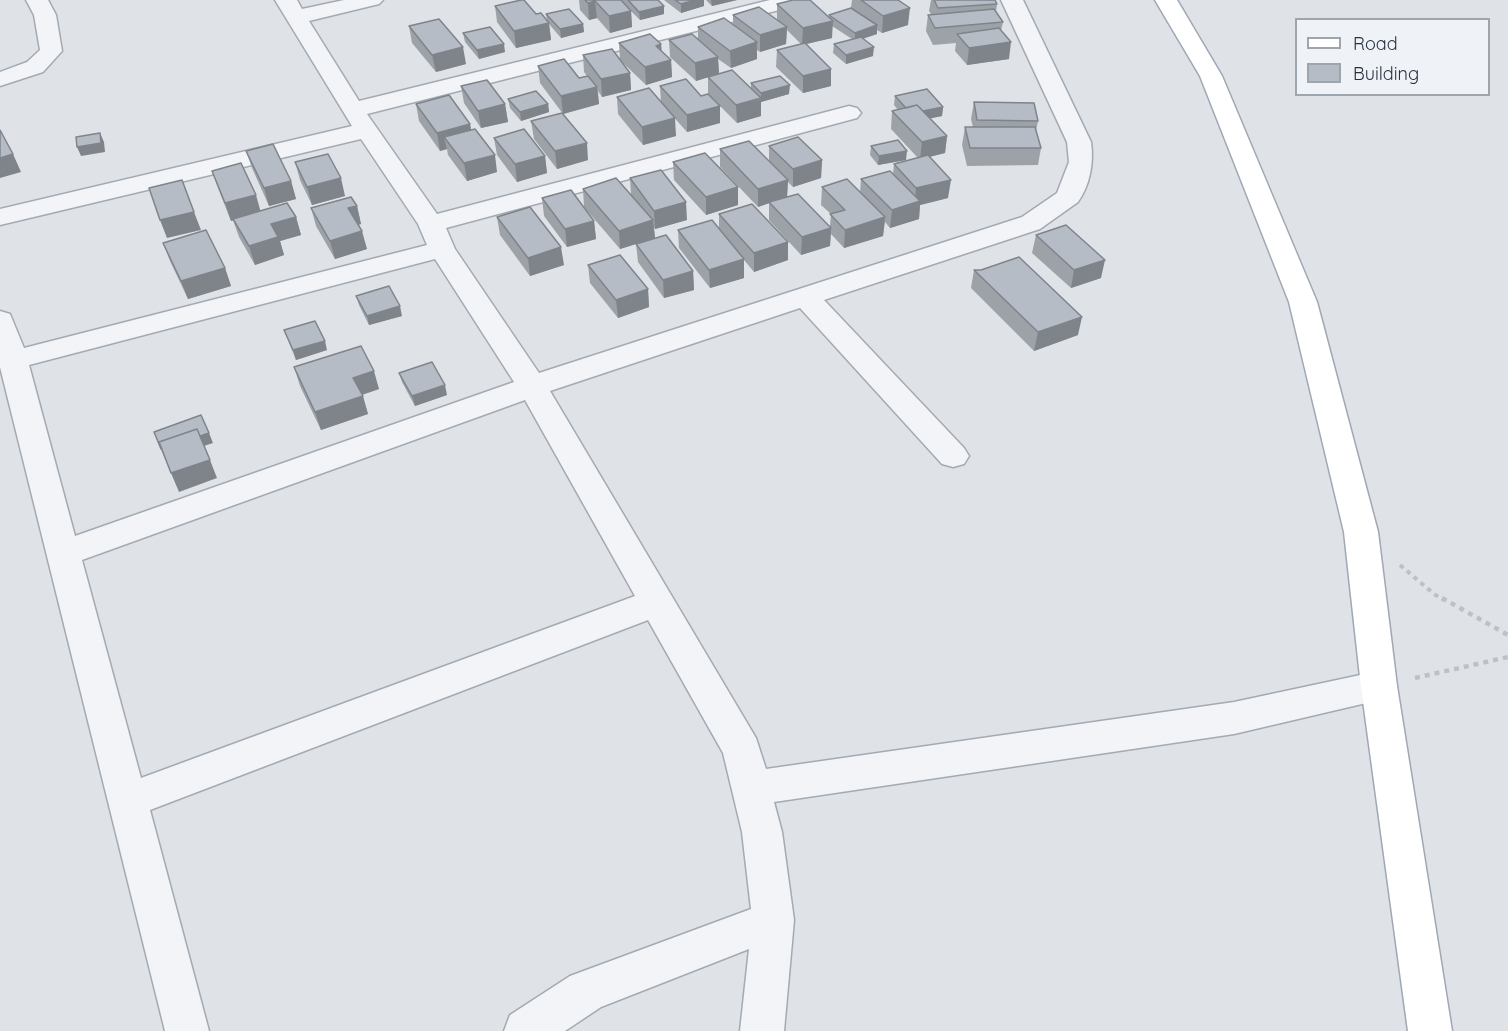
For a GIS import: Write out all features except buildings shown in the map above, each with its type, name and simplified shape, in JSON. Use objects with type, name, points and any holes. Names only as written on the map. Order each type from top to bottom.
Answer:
[{"type":"main road","points":[[1166,0],[1211,76],[1303,302],[1361,532],[1379,686],[1430,1031]]},
{"type":"street","points":[[0,79],[24,73],[42,63],[51,51],[45,15],[37,0]]},
{"type":"street","points":[[372,0],[291,8],[360,120],[532,386],[742,750],[762,832],[773,920],[762,1031]]},
{"type":"street","points":[[0,217],[796,0]]},
{"type":"street","points":[[63,553],[532,386],[1031,223],[1069,197],[1081,162],[1079,142],[1012,0]]},
{"type":"street","points":[[13,360],[437,237],[849,113]]},
{"type":"street","points":[[806,297],[953,456]]},
{"type":"street","points":[[0,320],[13,360],[187,1031]]},
{"type":"street","points":[[127,801],[657,602]]},
{"type":"street","points":[[752,789],[1234,718],[1379,686]]},
{"type":"street","points":[[526,1031],[586,991],[773,920]]},
{"type":"path","points":[[1361,532],[1434,594],[1508,635]]},
{"type":"path","points":[[1379,686],[1508,657]]}]
